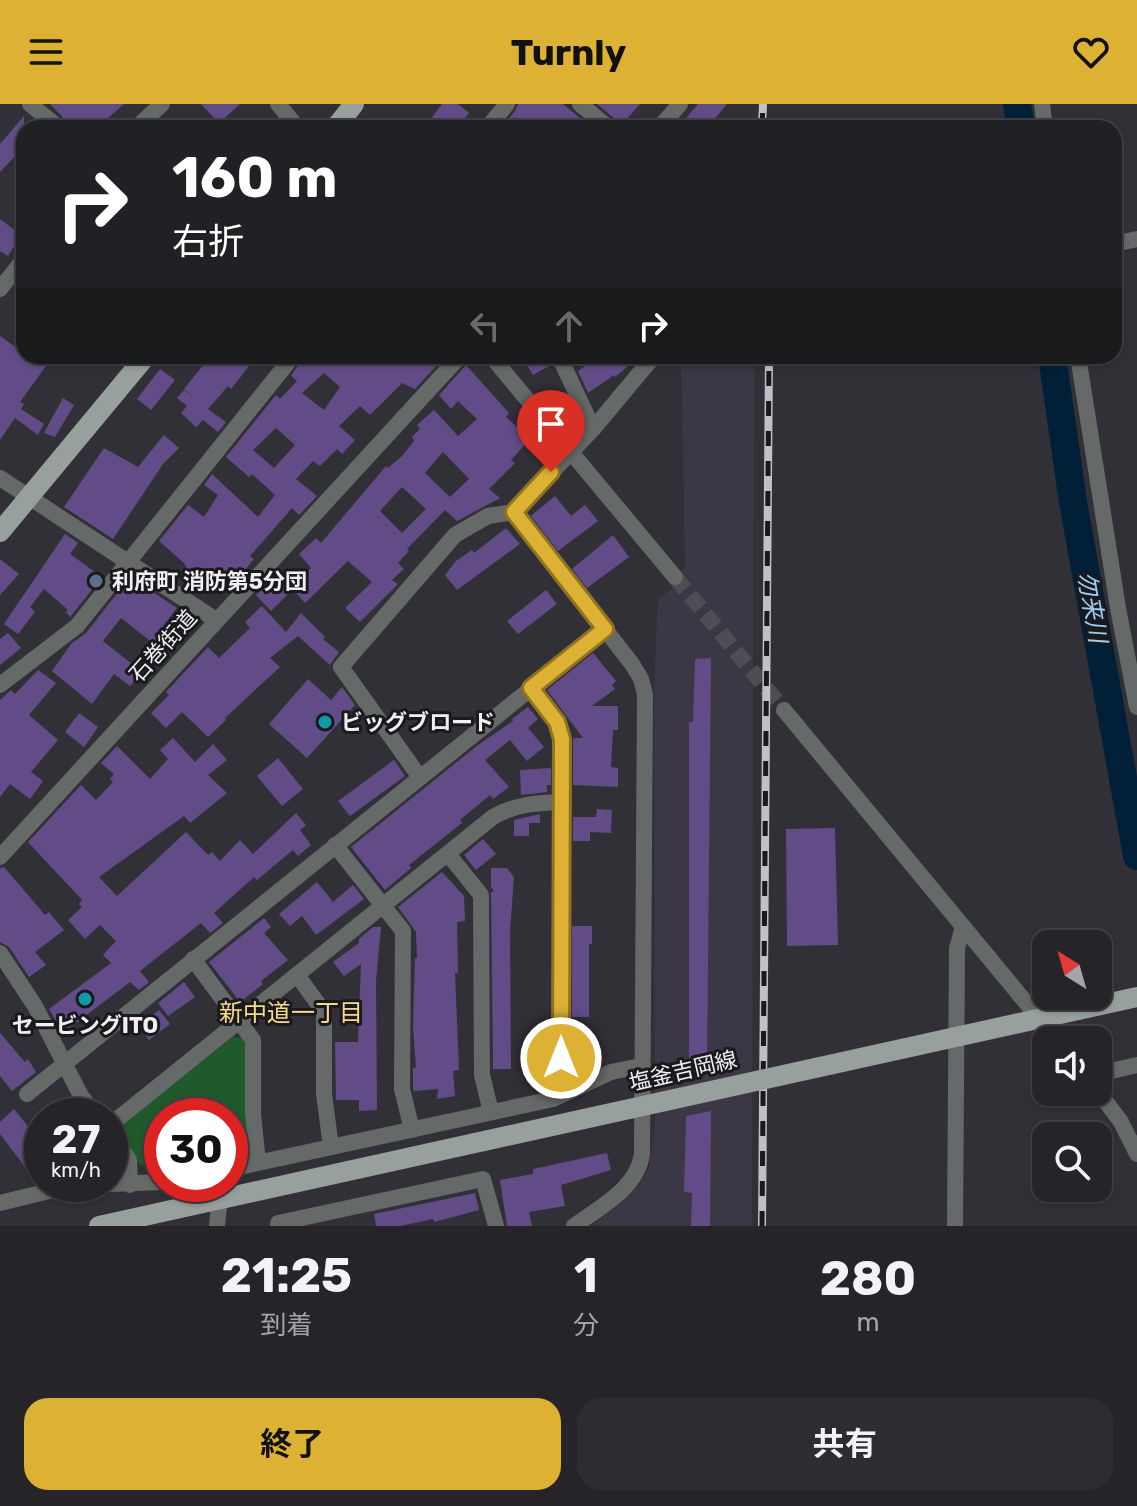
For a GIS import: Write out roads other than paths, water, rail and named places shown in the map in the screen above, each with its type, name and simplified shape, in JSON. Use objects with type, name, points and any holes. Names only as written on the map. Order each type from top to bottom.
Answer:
[{"type":"main road","points":[[341,120],[354,104]]},
{"type":"main road","points":[[0,532],[139,364]]},
{"type":"main road","name":"塩釜吉岡線","points":[[99,1226],[1137,997]]},
{"type":"street","points":[[30,104],[49,120]]},
{"type":"street","points":[[145,120],[162,104]]},
{"type":"street","points":[[278,104],[291,120]]},
{"type":"street","points":[[494,120],[507,104]]},
{"type":"street","points":[[580,104],[599,120]]},
{"type":"street","points":[[666,120],[680,104]]},
{"type":"street","points":[[0,289],[16,269]]},
{"type":"street","points":[[0,685],[77,626],[287,364]]},
{"type":"street","points":[[216,620],[453,364]]},
{"type":"street","points":[[498,364],[675,577]]},
{"type":"street","points":[[563,364],[593,429]]},
{"type":"street","points":[[419,776],[341,667],[455,535],[488,516],[514,512],[593,429],[647,364]]},
{"type":"street","points":[[1079,364],[1137,707]]},
{"type":"street","name":"石巻街道","points":[[0,478],[216,620],[0,857]]},
{"type":"street","points":[[514,512],[632,664],[645,694],[640,1165],[635,1177],[624,1189],[574,1226]]},
{"type":"street","points":[[27,1094],[605,629]]},
{"type":"street","points":[[531,688],[557,722],[562,739],[561,1058],[572,1090]]},
{"type":"street","points":[[784,710],[1045,1026]]},
{"type":"street","points":[[128,1111],[493,817],[523,804],[562,802]]},
{"type":"street","points":[[335,845],[403,931],[402,1089],[412,1130]]},
{"type":"street","points":[[448,854],[481,895],[482,1075],[491,1112]]},
{"type":"street","points":[[955,1226],[957,948],[963,927]]},
{"type":"street","points":[[0,953],[35,1006],[83,1098]]},
{"type":"street","points":[[193,959],[253,1040],[253,1114],[258,1162]]},
{"type":"street","points":[[297,975],[324,1012],[324,1094],[331,1147]]},
{"type":"street","points":[[1112,1071],[1137,1065]]},
{"type":"street","points":[[248,1164],[553,1099],[611,1072],[641,1066]]},
{"type":"street","points":[[1109,1106],[1137,1154]]},
{"type":"street","points":[[128,1159],[130,1185],[144,1184]]},
{"type":"street","points":[[278,1226],[278,1223],[483,1179],[496,1226]]},
{"type":"street","points":[[0,1203],[24,1197]]},
{"type":"street","points":[[217,1226],[219,1202]]},
{"type":"waterway","name":"勿来川","points":[[1017,104],[1020,120]]},
{"type":"waterway","name":"勿来川","points":[[1053,364],[1073,502],[1137,856]]},
{"type":"tunnel","points":[[675,577],[784,710]]},
{"type":"railway","points":[[762,120],[763,104]]},
{"type":"railway","points":[[762,1226],[769,364]]},
{"type":"place","name":"利府町 消防第5分団","points":[[96,581]]},
{"type":"place","name":"ビッグブロード","points":[[325,722]]},
{"type":"place","name":"セービングITO","points":[[85,999]]},
{"type":"district","name":"新中道一丁目","points":[[291,1013]]}]
